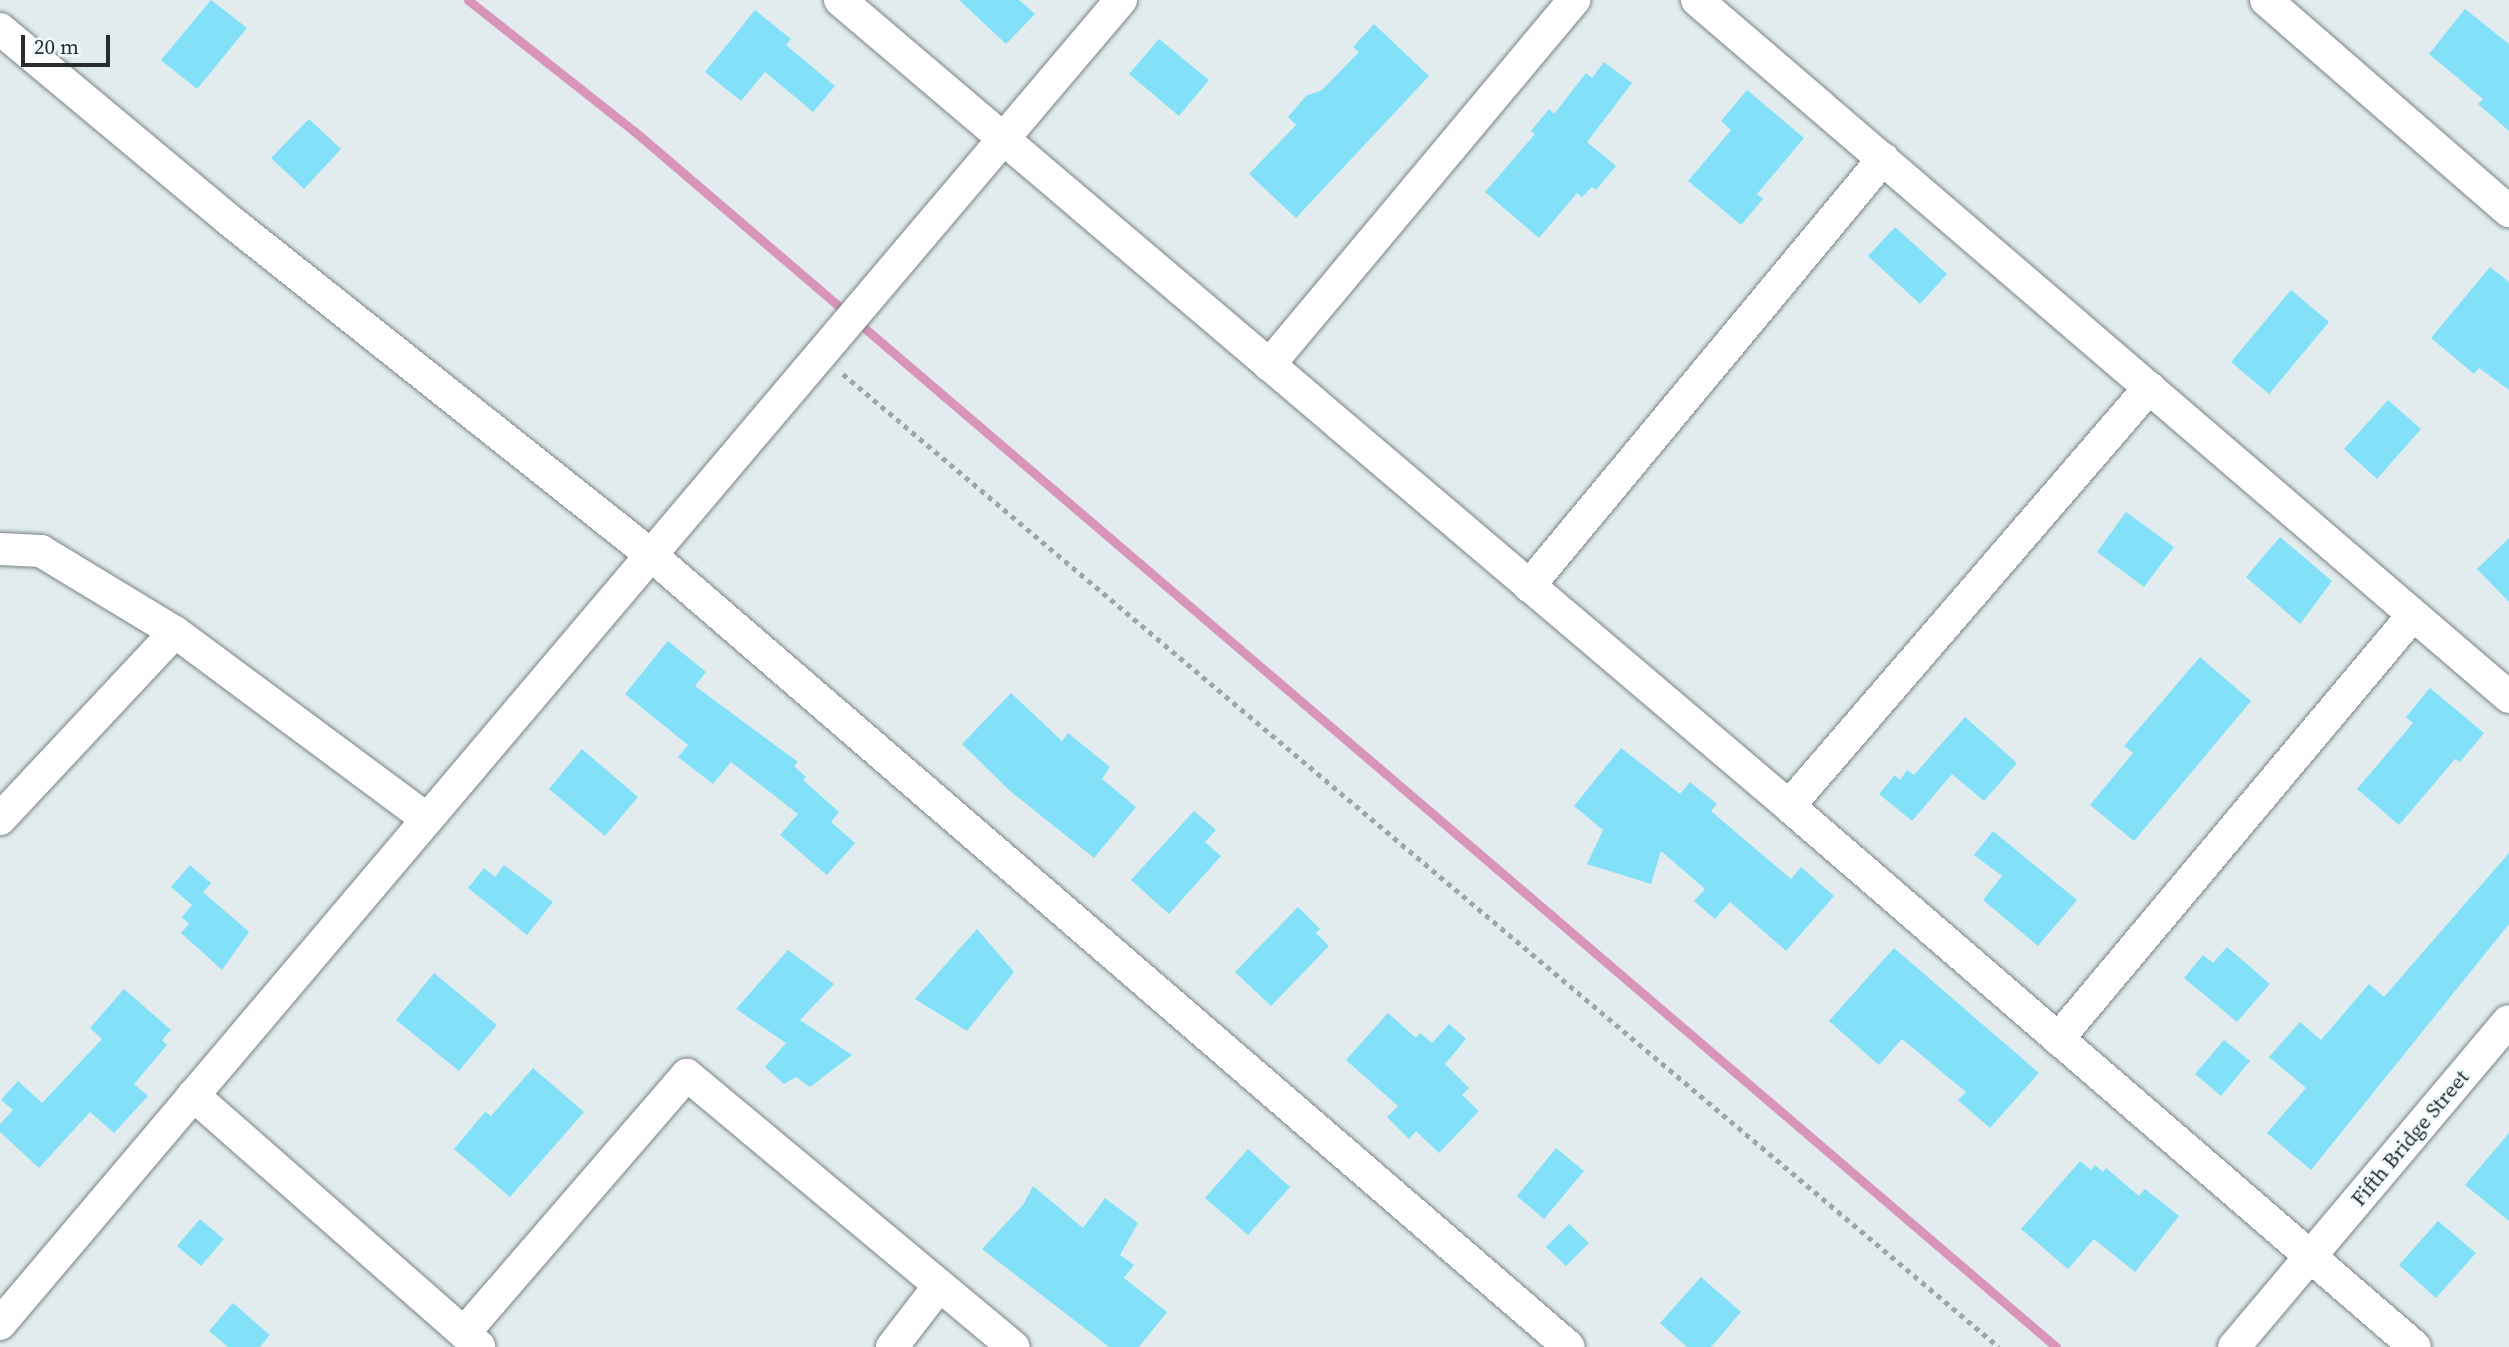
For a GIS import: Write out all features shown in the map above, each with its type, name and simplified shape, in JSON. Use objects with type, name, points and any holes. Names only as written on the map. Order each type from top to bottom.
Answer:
[{"type":"street","points":[[840,0],[1789,806],[2311,1254],[2415,1347]]},
{"type":"street","points":[[0,1324],[818,354],[1121,0]]},
{"type":"street","points":[[1269,365],[1573,0]]},
{"type":"street","points":[[1697,0],[2509,697]]},
{"type":"street","points":[[2266,0],[2509,212]]},
{"type":"street","points":[[0,29],[229,220],[651,555],[1569,1347]]},
{"type":"street","points":[[1529,586],[1883,159]]},
{"type":"street","points":[[1789,806],[2149,388]]},
{"type":"street","points":[[0,549],[41,551],[176,632],[427,819]]},
{"type":"street","points":[[2058,1039],[2413,615]]},
{"type":"street","points":[[0,819],[176,632]]},
{"type":"street","name":"Fifth Bridge Street","points":[[2234,1347],[2509,1021]]},
{"type":"street","points":[[193,1096],[472,1340],[687,1075],[1013,1347]]},
{"type":"street","points":[[891,1347],[939,1286]]},
{"type":"path","points":[[818,354],[1999,1347]]},
{"type":"building","points":[[211,0],[247,28],[197,89],[161,60]]},
{"type":"building","points":[[959,0],[1019,0],[1035,14],[1006,44]]},
{"type":"building","points":[[2465,9],[2509,44],[2509,131],[2478,104],[2483,99],[2429,54]]},
{"type":"building","points":[[755,10],[791,39],[786,45],[835,86],[813,112],[765,72],[741,101],[705,72]]},
{"type":"building","points":[[1374,24],[1429,76],[1296,218],[1249,174],[1296,125],[1288,117],[1306,96],[1322,90],[1359,52],[1353,47]]},
{"type":"building","points":[[1159,39],[1209,80],[1179,116],[1129,74]]},
{"type":"building","points":[[1604,62],[1632,83],[1587,142],[1616,166],[1596,190],[1592,187],[1582,197],[1577,193],[1539,238],[1485,192],[1535,134],[1531,131],[1549,109],[1554,114],[1586,73],[1592,78]]},
{"type":"building","points":[[1747,90],[1804,138],[1757,194],[1763,199],[1741,225],[1688,181],[1731,130],[1721,121]]},
{"type":"building","points":[[309,119],[341,149],[304,189],[271,158]]},
{"type":"building","points":[[1895,227],[1947,274],[1920,304],[1868,256]]},
{"type":"building","points":[[2490,267],[2509,282],[2509,390],[2479,368],[2474,374],[2431,338]]},
{"type":"building","points":[[2291,290],[2329,322],[2269,394],[2231,362]]},
{"type":"building","points":[[2388,400],[2421,429],[2377,479],[2344,449]]},
{"type":"building","points":[[2126,512],[2174,547],[2144,587],[2097,552]]},
{"type":"building","points":[[2280,537],[2332,581],[2300,624],[2246,577]]},
{"type":"building","points":[[2509,538],[2509,602],[2477,569]]},
{"type":"building","points":[[668,641],[706,672],[695,686],[798,762],[794,766],[806,777],[803,780],[839,812],[831,822],[855,843],[827,875],[780,835],[798,814],[731,762],[713,784],[678,757],[688,745],[625,694]]},
{"type":"building","points":[[2200,657],[2251,701],[2134,841],[2090,805],[2133,753],[2124,746]]},
{"type":"building","points":[[2430,688],[2484,733],[2460,762],[2455,759],[2399,825],[2357,789],[2413,723],[2406,717]]},
{"type":"building","points":[[1011,693],[1062,741],[1068,733],[1110,767],[1102,779],[1136,807],[1094,858],[1010,791],[962,744]]},
{"type":"building","points":[[1965,717],[2017,763],[1984,801],[1952,774],[1912,821],[1879,794],[1895,775],[1900,780],[1907,770],[1914,775]]},
{"type":"building","points":[[1621,748],[1680,794],[1690,782],[1717,804],[1711,811],[1791,879],[1801,867],[1834,896],[1786,951],[1730,902],[1715,919],[1694,901],[1705,889],[1661,851],[1651,884],[1587,864],[1603,830],[1574,806]]},
{"type":"building","points":[[582,749],[638,797],[605,836],[549,789]]},
{"type":"building","points":[[1194,811],[1216,830],[1205,842],[1221,856],[1169,914],[1131,880]]},
{"type":"building","points":[[1993,831],[2077,900],[2038,946],[1983,900],[2002,876],[1974,855]]},
{"type":"building","points":[[2509,853],[2509,924],[2311,1170],[2267,1133],[2306,1088],[2269,1057],[2300,1022],[2321,1040],[2369,984],[2384,997]]},
{"type":"building","points":[[190,865],[211,883],[192,905],[171,887]]},
{"type":"building","points":[[504,865],[553,902],[527,935],[468,888],[484,868],[495,877]]},
{"type":"building","points":[[203,892],[249,932],[222,970],[181,933],[189,924],[182,917]]},
{"type":"building","points":[[1298,907],[1320,929],[1316,933],[1329,946],[1271,1006],[1235,972]]},
{"type":"building","points":[[977,929],[1014,972],[967,1031],[915,999]]},
{"type":"building","points":[[2227,947],[2270,984],[2237,1022],[2184,978],[2203,955],[2213,963]]},
{"type":"building","points":[[1894,948],[2039,1073],[1990,1128],[1958,1100],[1966,1092],[1902,1039],[1879,1065],[1829,1021]]},
{"type":"building","points":[[788,950],[834,984],[800,1020],[852,1055],[810,1087],[796,1077],[784,1084],[765,1067],[786,1043],[736,1009]]},
{"type":"building","points":[[434,973],[497,1025],[459,1071],[396,1020]]},
{"type":"building","points":[[124,989],[171,1030],[162,1040],[167,1045],[134,1084],[148,1096],[114,1133],[90,1112],[39,1168],[0,1132],[0,1124],[13,1110],[1,1100],[18,1081],[42,1103],[102,1039],[90,1028]]},
{"type":"building","points":[[1388,1013],[1416,1038],[1420,1033],[1432,1043],[1449,1024],[1466,1039],[1445,1064],[1469,1088],[1462,1095],[1479,1111],[1439,1153],[1416,1131],[1409,1139],[1387,1117],[1398,1106],[1346,1060]]},
{"type":"building","points":[[2224,1040],[2250,1061],[2221,1096],[2195,1074]]},
{"type":"building","points":[[533,1068],[584,1112],[510,1197],[454,1149],[485,1112],[491,1116]]},
{"type":"building","points":[[2509,1133],[2509,1221],[2465,1185]]},
{"type":"building","points":[[1556,1148],[1584,1171],[1544,1219],[1517,1196]]},
{"type":"building","points":[[1248,1149],[1290,1187],[1248,1235],[1205,1198]]},
{"type":"building","points":[[2080,1161],[2091,1170],[2095,1165],[2103,1172],[2106,1168],[2139,1196],[2145,1189],[2179,1216],[2135,1272],[2094,1239],[2068,1269],[2021,1229]]},
{"type":"building","points":[[1033,1186],[1083,1228],[1105,1198],[1138,1223],[1120,1255],[1134,1265],[1124,1278],[1167,1312],[1139,1347],[1109,1347],[982,1249],[1023,1205]]},
{"type":"building","points":[[200,1219],[224,1239],[201,1266],[177,1246]]},
{"type":"building","points":[[2438,1221],[2476,1253],[2436,1298],[2399,1265]]},
{"type":"building","points":[[1569,1224],[1589,1243],[1566,1266],[1546,1247]]},
{"type":"building","points":[[1701,1277],[1741,1312],[1711,1347],[1687,1347],[1660,1323]]},
{"type":"building","points":[[233,1303],[270,1335],[260,1347],[228,1347],[209,1331]]},
{"type":"waterway","points":[[468,0],[634,131],[2056,1347]]}]
